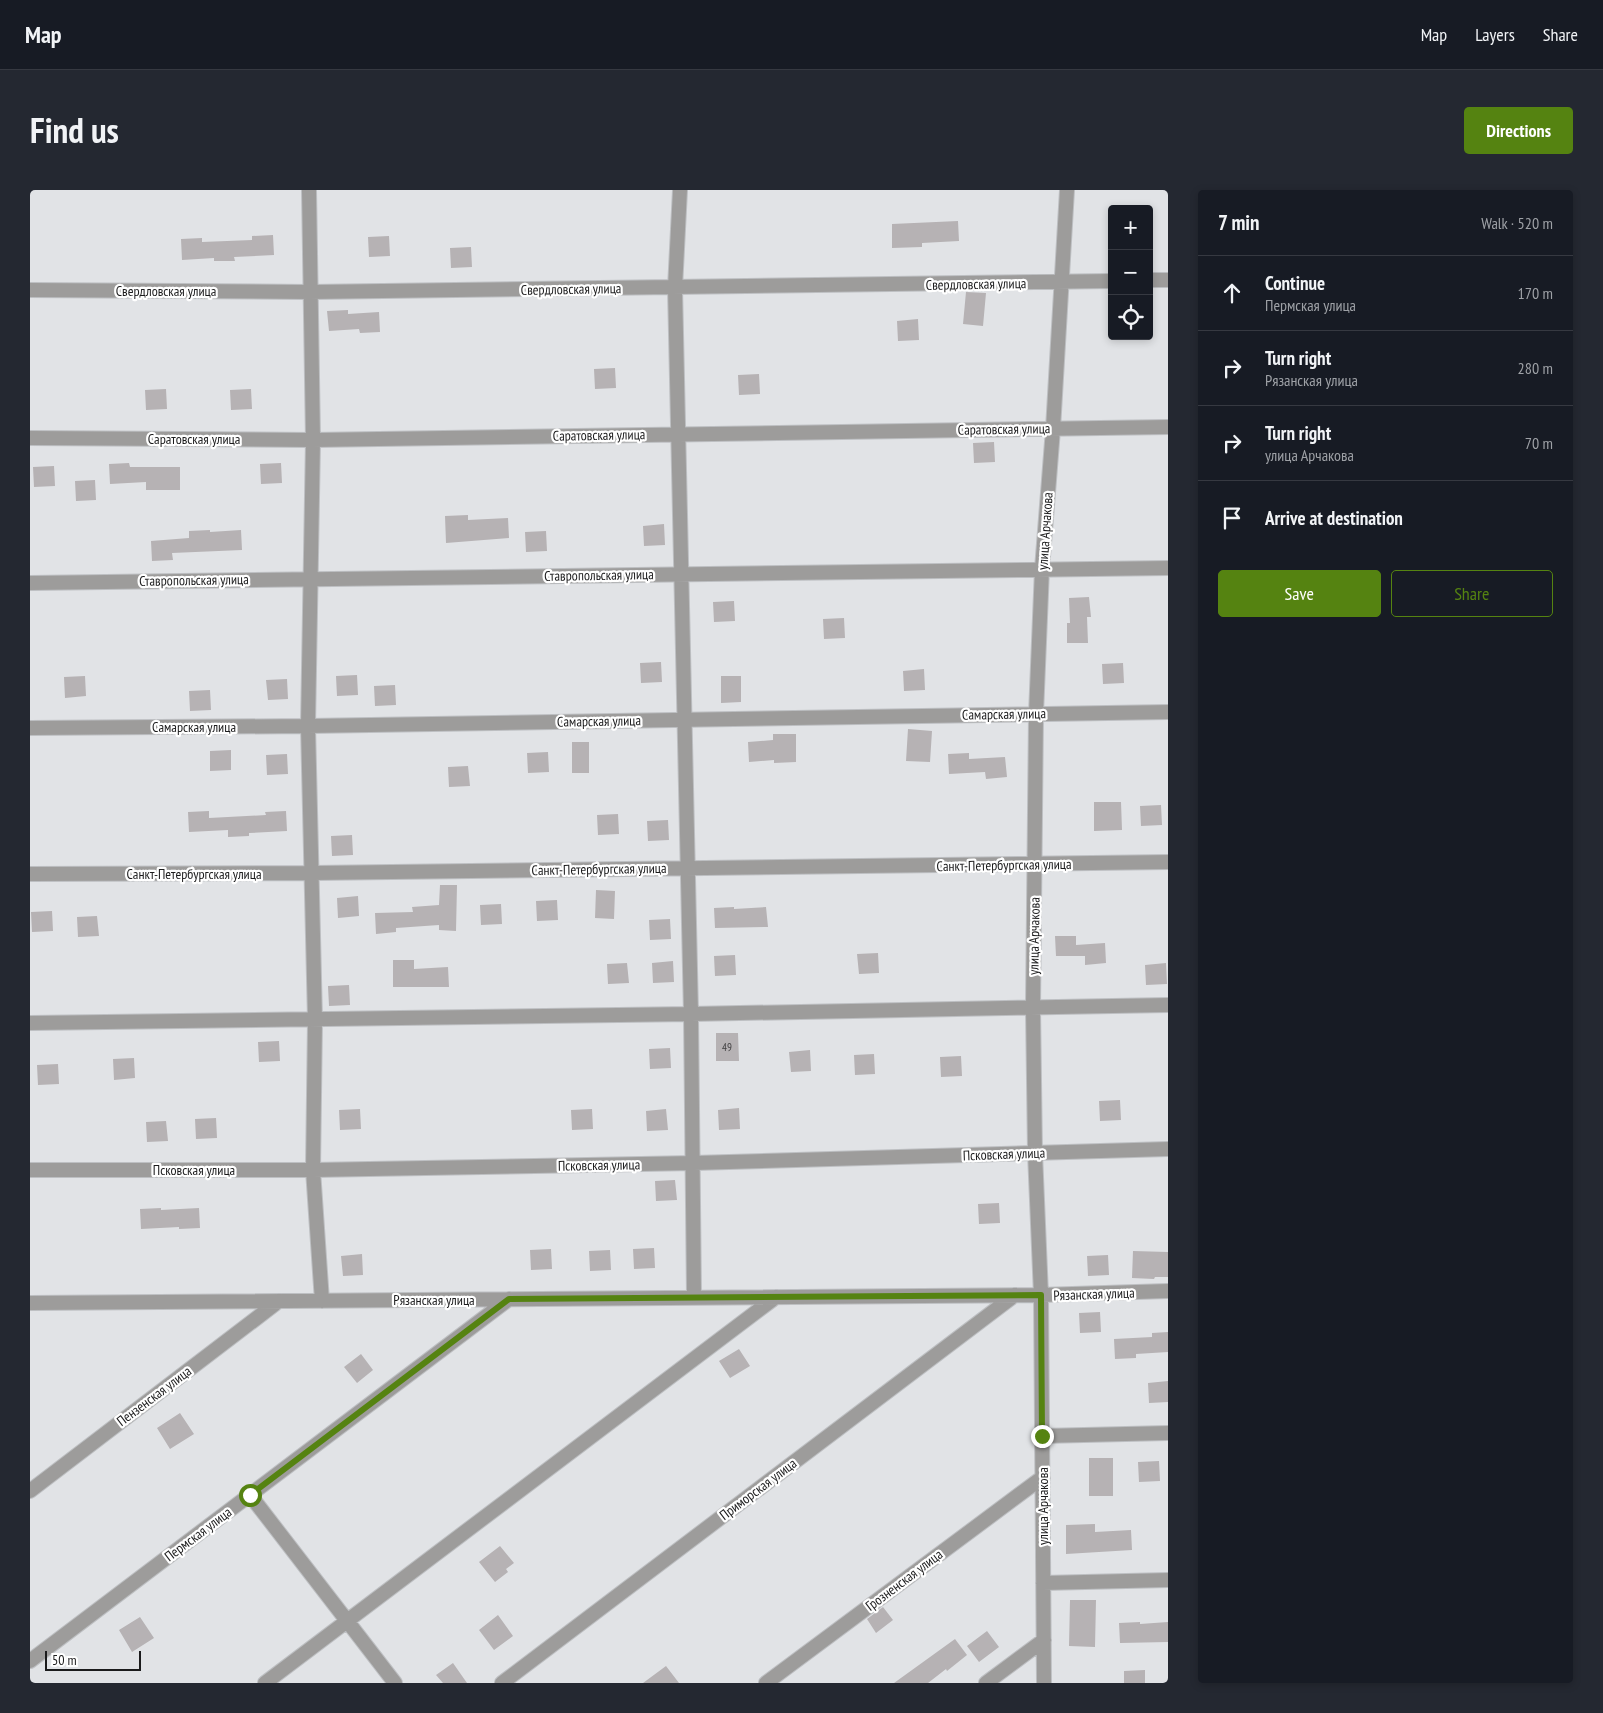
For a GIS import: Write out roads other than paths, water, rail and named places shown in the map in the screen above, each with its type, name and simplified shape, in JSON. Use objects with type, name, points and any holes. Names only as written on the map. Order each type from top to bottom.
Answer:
[{"type":"street","points":[[309,190],[313,440],[309,578],[308,726],[315,1020],[313,1170],[322,1301]]},
{"type":"street","points":[[680,190],[675,288],[692,1014],[694,1298]]},
{"type":"street","name":"улица Арчакова","points":[[1044,1683],[1041,1295],[1035,1153],[1033,1008],[1036,714],[1042,569],[1053,429],[1067,190]]},
{"type":"street","points":[[1153,280],[1168,280]]},
{"type":"street","name":"Свердловская улица","points":[[30,290],[310,292],[1108,281]]},
{"type":"street","name":"Саратовская улица","points":[[30,438],[313,440],[1168,427]]},
{"type":"street","name":"Ставропольская улица","points":[[30,583],[1168,568]]},
{"type":"street","name":"Самарская улица","points":[[30,728],[308,726],[1168,712]]},
{"type":"street","name":"Санкт-Петербургская улица","points":[[30,874],[313,873],[1168,862]]},
{"type":"street","points":[[30,1023],[315,1020],[1168,1005]]},
{"type":"street","name":"Псковская улица","points":[[30,1170],[313,1170],[694,1163],[1168,1148]]},
{"type":"street","name":"Рязанская улица","points":[[31,1304],[1014,1296],[1168,1291]]},
{"type":"street","name":"Приморская улица","points":[[502,1683],[1014,1296]]},
{"type":"street","points":[[265,1683],[776,1297]]},
{"type":"street","name":"Пермская улица","points":[[30,1661],[509,1299]]},
{"type":"street","name":"Пензенская улица","points":[[30,1491],[279,1301]]},
{"type":"street","points":[[1042,1436],[1168,1432]]},
{"type":"street","name":"Грозненская улица","points":[[766,1683],[1042,1477]]},
{"type":"street","points":[[250,1495],[396,1683]]},
{"type":"street","points":[[1043,1583],[1168,1580]]},
{"type":"street","points":[[986,1683],[1044,1640]]}]
